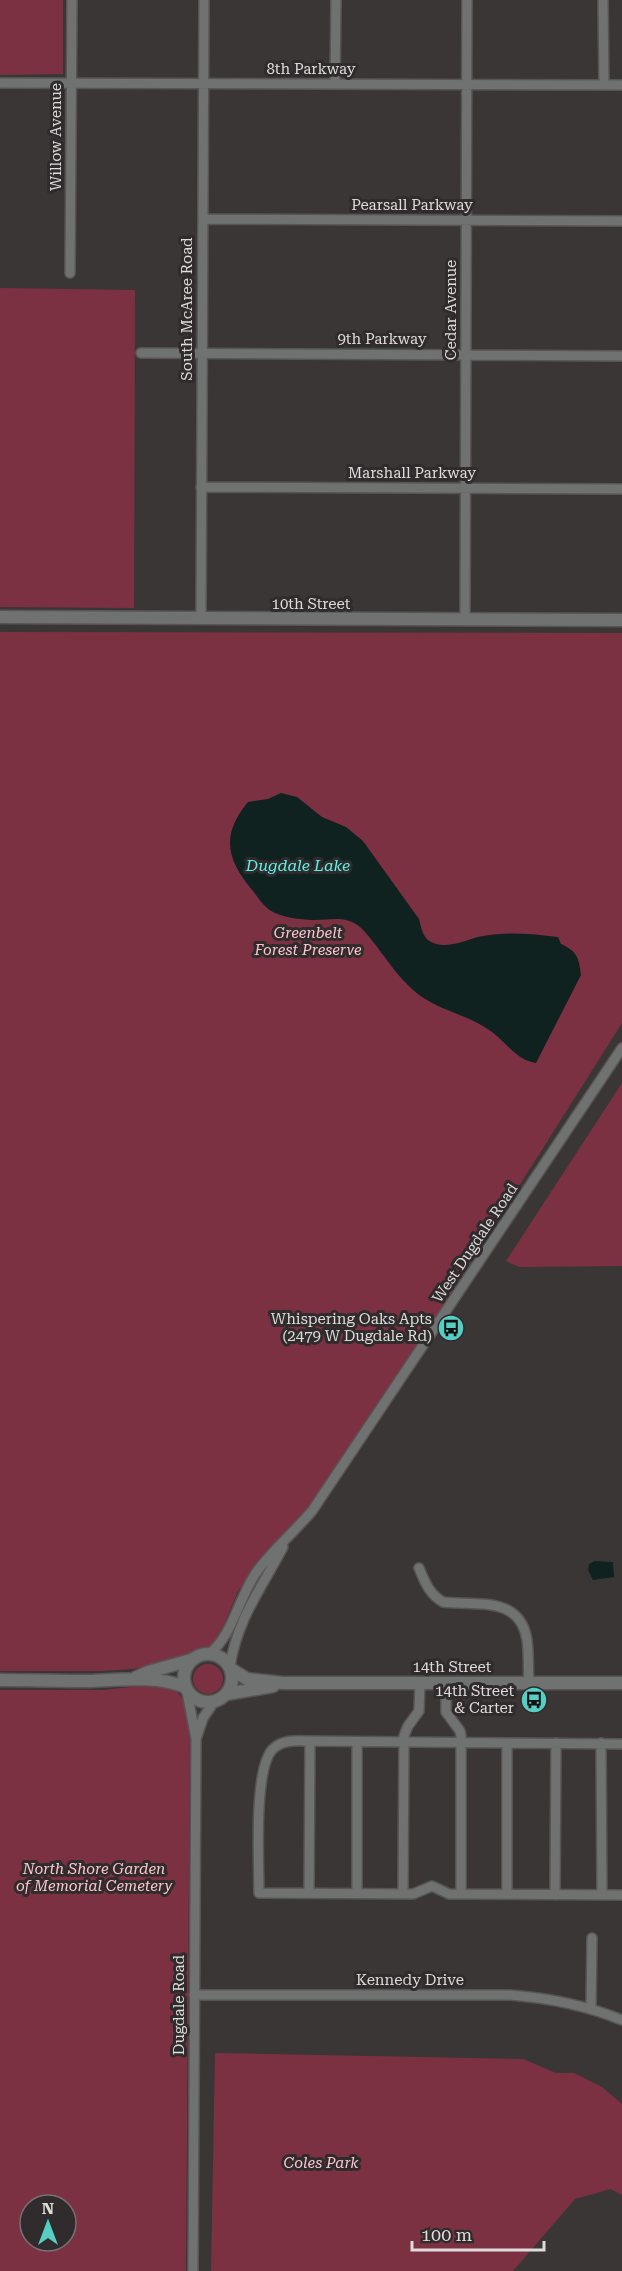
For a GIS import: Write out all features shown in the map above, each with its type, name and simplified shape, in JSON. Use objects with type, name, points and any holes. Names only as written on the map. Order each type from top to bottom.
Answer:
[{"type":"street","name":"Willow Avenue","points":[[70,273],[72,0]]},
{"type":"street","name":"South McAree Road","points":[[201,618],[204,0]]},
{"type":"street","points":[[335,84],[336,0]]},
{"type":"street","name":"Cedar Avenue","points":[[465,620],[467,0]]},
{"type":"street","points":[[603,0],[604,85]]},
{"type":"street","name":"8th Parkway","points":[[0,83],[622,85]]},
{"type":"street","name":"Pearsall Parkway","points":[[203,219],[622,221]]},
{"type":"street","name":"9th Parkway","points":[[141,353],[622,356]]},
{"type":"street","name":"Marshall Parkway","points":[[201,486],[622,489]]},
{"type":"street","name":"10th Street","points":[[0,617],[622,621]]},
{"type":"street","name":"West Dugdale Road","points":[[287,1540],[312,1511],[459,1295],[622,1048]]},
{"type":"street","points":[[135,1678],[208,1654],[225,1636],[239,1602],[258,1570],[287,1540]]},
{"type":"street","points":[[196,1739],[203,1718],[214,1702],[227,1694],[232,1682],[230,1668],[235,1640],[245,1614],[287,1540]]},
{"type":"street","points":[[419,1568],[429,1589],[443,1602],[503,1607],[519,1618],[524,1626],[527,1643],[529,1683]]},
{"type":"street","points":[[208,1654],[221,1658],[230,1668]]},
{"type":"street","points":[[191,1660],[184,1673],[196,1739]]},
{"type":"street","name":"14th Street","points":[[230,1668],[247,1679],[283,1683],[622,1683]]},
{"type":"street","points":[[0,1680],[87,1681],[135,1678],[168,1681],[186,1690],[199,1701],[214,1702]]},
{"type":"street","points":[[403,1894],[404,1743],[408,1726],[419,1711],[420,1682]]},
{"type":"street","name":"14th Street","points":[[227,1694],[283,1683]]},
{"type":"street","points":[[446,1683],[447,1712],[460,1731],[461,1743],[461,1894]]},
{"type":"street","name":"Dugdale Road","points":[[193,2271],[196,1739]]},
{"type":"street","points":[[309,1893],[310,1741]]},
{"type":"street","points":[[622,1744],[310,1741],[280,1744],[272,1749],[264,1764],[260,1790],[259,1893],[403,1894],[418,1893],[432,1886],[449,1894],[622,1895]]},
{"type":"street","points":[[357,1742],[357,1893]]},
{"type":"street","points":[[507,1743],[507,1894]]},
{"type":"street","points":[[555,1895],[556,1743]]},
{"type":"street","points":[[601,1743],[602,1895]]},
{"type":"street","points":[[591,2007],[592,1938]]},
{"type":"street","name":"Kennedy Drive","points":[[194,1995],[510,1995],[542,1997],[591,2007],[622,2020]]},
{"type":"green space","points":[[0,0],[63,0],[63,74],[0,75]]},
{"type":"green space","points":[[0,288],[135,290],[134,608],[0,607]]},
{"type":"green space","name":"Greenbelt Forest Preserve","points":[[0,632],[622,633],[622,1023],[343,1465],[238,1591],[217,1642],[205,1650],[163,1664],[132,1669],[0,1671]]},
{"type":"green space","points":[[622,1083],[622,1266],[519,1267],[506,1261]]},
{"type":"green space","points":[[208,1664],[219,1668],[223,1679],[219,1690],[208,1694],[197,1690],[193,1679],[197,1668]]},
{"type":"green space","name":"North Shore Garden of Memorial Cemetery","points":[[157,1684],[177,1692],[186,1707],[190,1723],[186,2271],[0,2271],[0,1690],[104,1690]]},
{"type":"green space","name":"Coles Park","points":[[215,2053],[523,2059],[556,2073],[574,2073],[602,2087],[622,2104],[622,2195],[611,2189],[575,2199],[513,2271],[211,2271]]},
{"type":"water","name":"Dugdale Lake","points":[[281,793],[297,797],[322,817],[346,827],[363,841],[419,919],[424,936],[428,940],[446,945],[488,935],[528,934],[558,937],[561,944],[574,952],[581,975],[536,1063],[523,1059],[482,1025],[426,1000],[400,977],[356,924],[341,919],[311,920],[290,917],[275,913],[265,906],[237,869],[230,848],[230,837],[239,814],[248,802],[268,799]]},
{"type":"water","points":[[595,1561],[613,1562],[614,1577],[593,1580],[588,1570],[589,1564]]},
{"type":"place","name":"Whispering Oaks Apts (2479 W Dugdale Rd)","points":[[451,1328]]},
{"type":"place","name":"14th Street & Carter","points":[[534,1700]]}]
